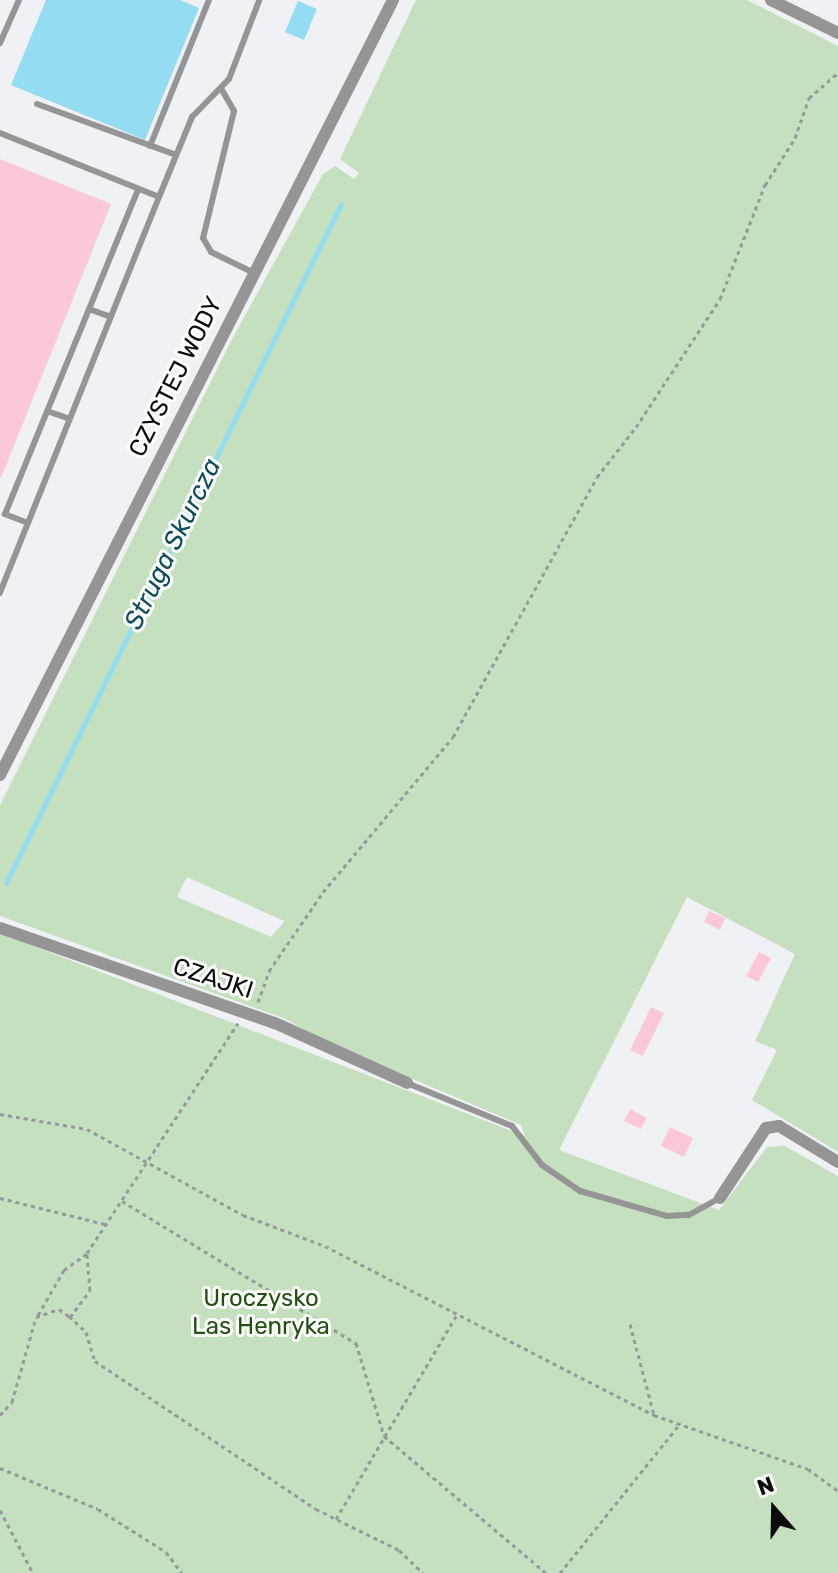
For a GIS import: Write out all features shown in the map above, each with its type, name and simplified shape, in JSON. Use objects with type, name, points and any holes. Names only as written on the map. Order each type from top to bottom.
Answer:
[{"type":"street","name":"CZYSTEJ WODY","points":[[0,775],[393,0]]},
{"type":"street","points":[[771,0],[838,33]]},
{"type":"street","name":"CZAJKI","points":[[0,928],[249,1014],[407,1083]]},
{"type":"street","points":[[720,1198],[766,1128],[779,1126],[838,1162]]},
{"type":"lane","points":[[0,43],[19,0]]},
{"type":"lane","points":[[150,146],[209,0]]},
{"type":"lane","points":[[0,593],[192,117],[222,90],[259,1]]},
{"type":"lane","points":[[222,90],[234,111],[203,238],[211,252],[254,273]]},
{"type":"lane","points":[[37,104],[176,155]]},
{"type":"lane","points":[[0,133],[159,197]]},
{"type":"lane","points":[[28,523],[5,514],[138,190]]},
{"type":"lane","points":[[89,309],[111,317]]},
{"type":"lane","points":[[47,411],[70,419]]},
{"type":"lane","points":[[407,1083],[512,1126],[542,1165],[580,1191],[667,1216],[689,1215],[720,1198]]},
{"type":"path","points":[[0,1415],[12,1402],[36,1317],[64,1270],[87,1253],[249,1014],[269,971],[323,892],[453,737],[590,489],[720,299],[765,185],[795,138],[809,98],[838,73]]},
{"type":"path","points":[[0,1114],[87,1129],[243,1215],[325,1246],[456,1316],[524,1345],[605,1393],[654,1415],[808,1469],[838,1491]]},
{"type":"path","points":[[0,1198],[106,1224]]},
{"type":"path","points":[[122,1201],[356,1343],[384,1436],[546,1573]]},
{"type":"path","points":[[70,1317],[90,1290],[87,1253]]},
{"type":"path","points":[[61,1308],[86,1332],[95,1361],[251,1468],[336,1519],[399,1550],[423,1573]]},
{"type":"path","points":[[36,1317],[59,1309],[70,1317]]},
{"type":"path","points":[[336,1519],[456,1316]]},
{"type":"path","points":[[630,1324],[654,1415]]},
{"type":"path","points":[[560,1573],[680,1424]]},
{"type":"path","points":[[0,1468],[98,1509],[166,1552],[182,1573]]},
{"type":"path","points":[[0,1510],[33,1573]]},
{"type":"green space","name":"Uroczysko Las Henryka","points":[[416,0],[747,0],[838,46],[838,1152],[752,1100],[777,1050],[755,1041],[795,954],[687,897],[559,1150],[719,1210],[767,1147],[785,1146],[838,1176],[838,1573],[0,1573],[0,933],[525,1136],[521,1125],[323,1041],[286,1019],[0,916],[0,805],[231,341],[323,174],[335,166],[354,179],[359,173],[340,159]],"holes":[[[187,877],[284,921],[271,937],[177,897]]]},
{"type":"water","points":[[46,0],[180,0],[199,8],[145,140],[11,85]]},
{"type":"water","points":[[298,1],[317,9],[304,40],[285,32]]},
{"type":"building","points":[[0,159],[111,204],[1,478],[0,478]]},
{"type":"building","points":[[709,911],[725,918],[720,930],[704,922]]},
{"type":"building","points":[[759,952],[771,958],[758,982],[746,976]]},
{"type":"building","points":[[651,1007],[664,1013],[643,1056],[630,1050]]},
{"type":"building","points":[[630,1109],[647,1118],[641,1129],[624,1121]]},
{"type":"building","points":[[670,1127],[693,1138],[684,1157],[661,1146]]},
{"type":"waterway","name":"Struga Skurcza","points":[[6,883],[341,204]]}]
